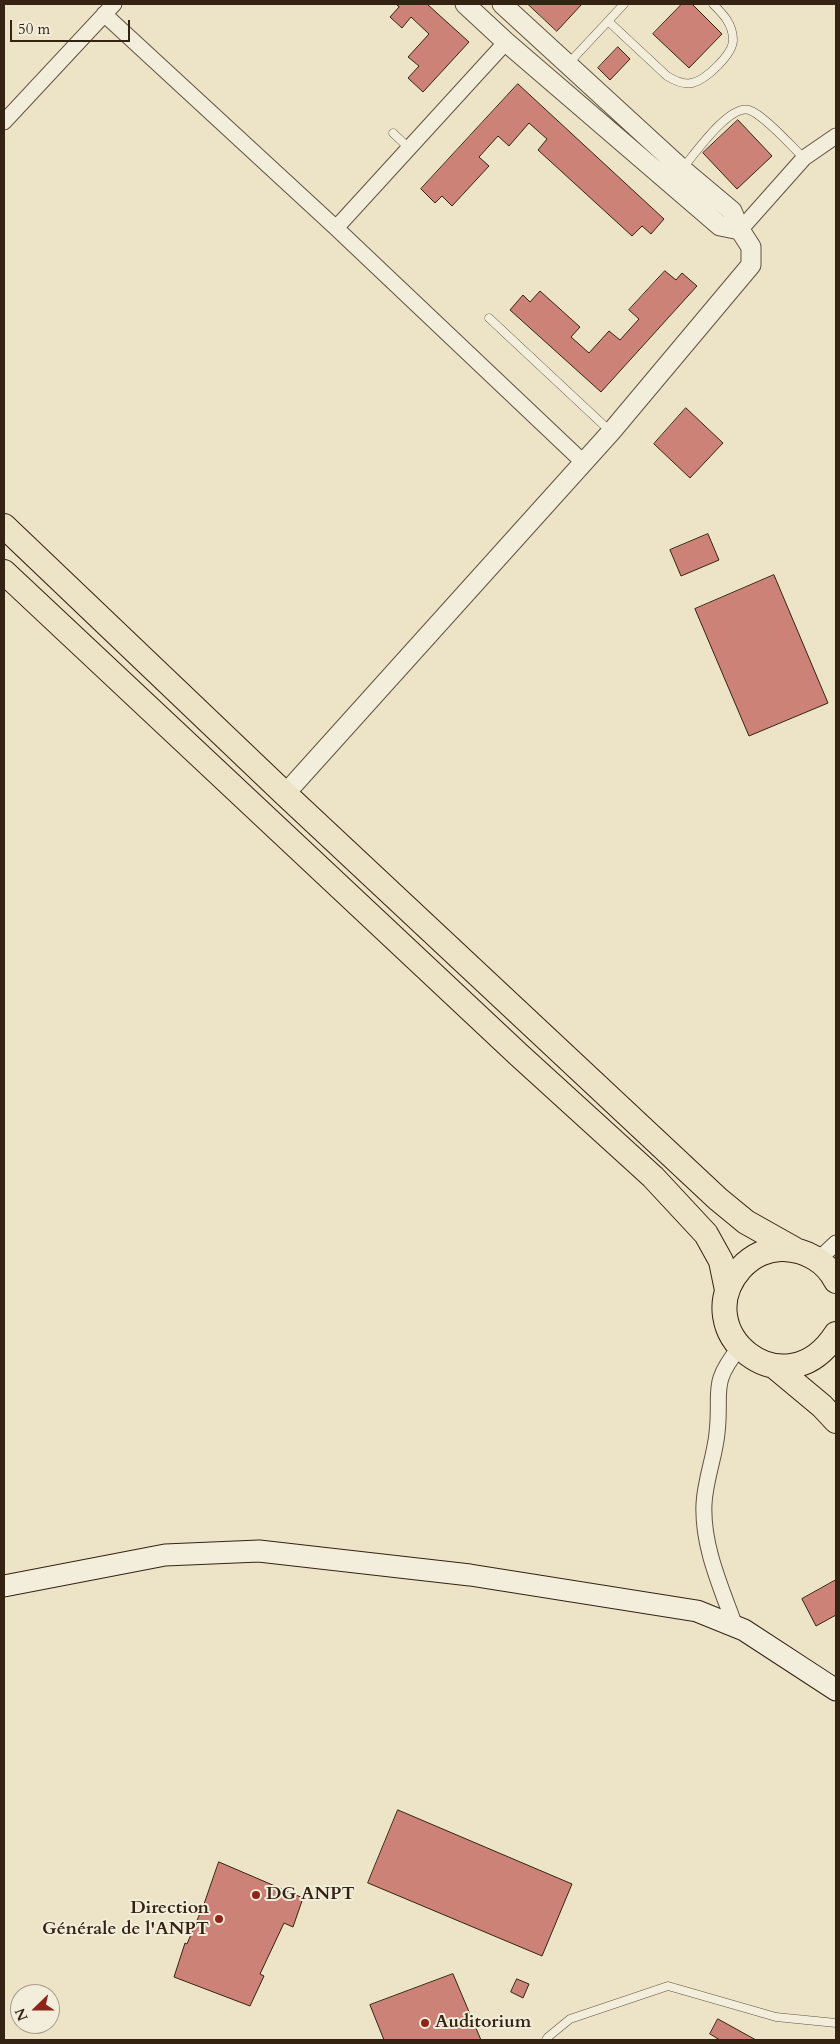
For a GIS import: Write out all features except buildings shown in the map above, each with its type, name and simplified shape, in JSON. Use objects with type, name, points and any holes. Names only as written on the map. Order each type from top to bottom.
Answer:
[{"type":"main road","points":[[4,526],[285,794],[718,1199],[746,1222],[818,1260],[829,1270],[836,1281]]},
{"type":"main road","points":[[4,572],[519,1055],[652,1177],[696,1222],[706,1234],[717,1254],[725,1275],[727,1290],[725,1314],[732,1337],[740,1347],[761,1362],[774,1366],[790,1366],[804,1363],[817,1356],[828,1346],[836,1334]]},
{"type":"main road","points":[[696,1222],[718,1199]]},
{"type":"main road","points":[[727,1290],[735,1275],[746,1262],[760,1253],[777,1249],[794,1249]]},
{"type":"main road","points":[[774,1366],[822,1406],[836,1421]]},
{"type":"main road","points":[[4,1586],[165,1554],[259,1551],[470,1575],[697,1611],[744,1630],[836,1690]]},
{"type":"street","points":[[466,4],[506,42],[720,226],[740,230]]},
{"type":"street","points":[[285,794],[611,432],[751,265],[751,247],[740,230],[732,211],[682,169],[502,4]]},
{"type":"street","points":[[4,122],[109,9],[583,462]]},
{"type":"street","points":[[336,228],[506,42]]},
{"type":"street","points":[[740,230],[804,158],[836,136]]},
{"type":"street","points":[[818,1260],[836,1243]]},
{"type":"street","points":[[735,1626],[711,1559],[706,1539],[704,1502],[716,1445],[718,1387],[727,1363],[740,1347]]},
{"type":"lane","points":[[568,64],[624,4]]},
{"type":"lane","points":[[608,21],[667,76],[677,82],[691,84],[703,79],[723,60],[729,53],[733,42],[731,27],[723,14],[713,4]]},
{"type":"lane","points":[[682,169],[728,117],[740,109],[749,110],[759,115],[804,158]]},
{"type":"lane","points":[[393,133],[409,148]]},
{"type":"lane","points":[[489,318],[611,432]]},
{"type":"lane","points":[[546,2040],[570,2019],[668,1986],[776,2017],[836,2023]]},
{"type":"place","name":"DG ANPT","points":[[256,1895]]},
{"type":"place","name":"Direction Générale de l'ANPT","points":[[219,1919]]},
{"type":"place","name":"Auditorium","points":[[425,2023]]}]
